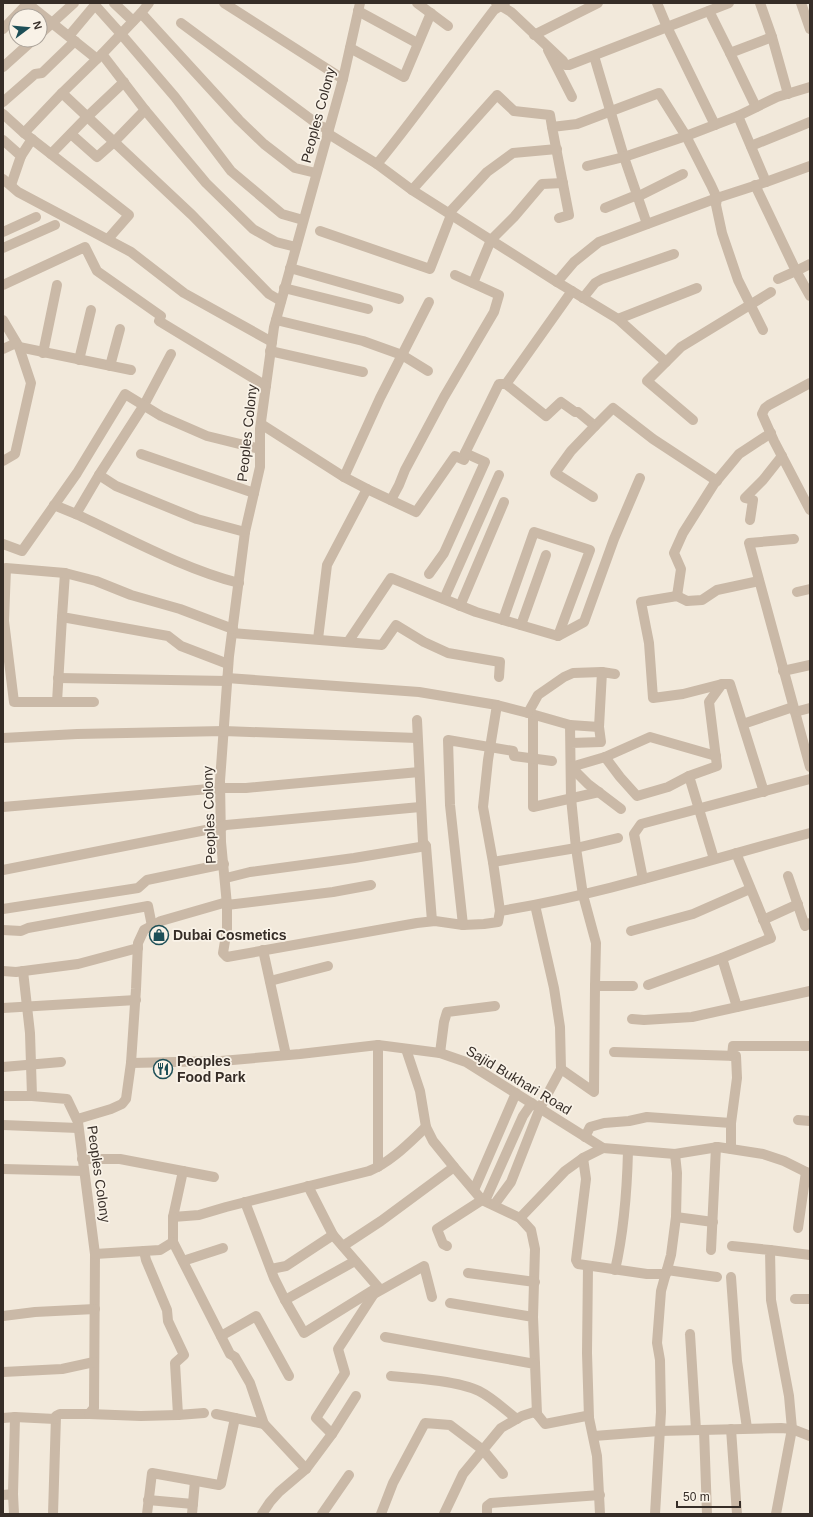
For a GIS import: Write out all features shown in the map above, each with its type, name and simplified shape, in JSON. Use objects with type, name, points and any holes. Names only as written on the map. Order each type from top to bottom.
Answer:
[{"type":"street","points":[[3,29],[28,3],[72,39],[100,57],[124,82],[145,110],[206,183],[253,228],[276,242],[296,246]]},
{"type":"street","points":[[48,27],[74,3]]},
{"type":"street","points":[[101,12],[112,3],[133,21]]},
{"type":"street","points":[[149,3],[100,57],[62,93],[28,136],[21,156],[7,182],[18,192],[131,252],[184,293],[271,346],[363,372]]},
{"type":"street","points":[[224,3],[343,78]]},
{"type":"street","points":[[417,3],[448,26]]},
{"type":"street","points":[[534,35],[598,3]]},
{"type":"street","points":[[657,3],[667,27],[715,125]]},
{"type":"street","points":[[377,164],[400,136],[437,84],[494,10],[501,4],[563,61],[565,65],[572,65],[729,3]]},
{"type":"street","points":[[760,3],[772,36],[788,94]]},
{"type":"street","points":[[801,3],[808,17],[810,29]]},
{"type":"street","points":[[3,102],[35,74],[42,74],[72,39],[95,5],[175,97],[231,171],[282,214],[303,220]]},
{"type":"street","points":[[359,7],[417,43]]},
{"type":"street","name":"Peoples Colony","points":[[89,1414],[94,1408],[95,1254],[78,1120],[111,1109],[122,1104],[126,1099],[131,1063],[136,1000],[138,943],[144,930],[161,921],[227,903],[221,827],[220,788],[228,664],[245,532],[260,467],[261,424],[271,346],[284,288],[343,78],[359,7]]},
{"type":"street","points":[[709,11],[756,107]]},
{"type":"street","points":[[141,13],[239,120],[264,144],[295,168],[316,173]]},
{"type":"street","points":[[350,48],[404,77],[417,43],[431,13]]},
{"type":"street","points":[[181,23],[320,126],[377,164],[412,190],[618,319],[666,362]]},
{"type":"street","points":[[730,53],[772,36]]},
{"type":"street","points":[[545,45],[572,97]]},
{"type":"street","points":[[3,67],[24,48]]},
{"type":"street","points":[[594,56],[624,157],[647,224]]},
{"type":"street","points":[[51,154],[124,82]]},
{"type":"street","points":[[587,166],[624,157],[686,136],[738,116],[777,97],[810,87]]},
{"type":"street","points":[[62,93],[192,215],[269,294],[281,301]]},
{"type":"street","points":[[552,127],[577,124],[658,93],[686,136],[711,185],[716,198],[722,233],[738,280],[763,330]]},
{"type":"street","points":[[412,190],[497,95],[514,111],[550,115],[569,215],[559,218]]},
{"type":"street","points":[[71,134],[97,157],[145,110]]},
{"type":"street","points":[[3,114],[28,136],[129,215],[108,239]]},
{"type":"street","points":[[738,116],[766,182]]},
{"type":"street","points":[[751,146],[810,122]]},
{"type":"street","points":[[3,140],[21,156]]},
{"type":"street","points":[[320,231],[430,269],[450,214],[487,172],[512,153],[557,149]]},
{"type":"street","points":[[557,282],[574,262],[599,242],[716,198],[810,166]]},
{"type":"street","points":[[605,208],[638,196],[683,174]]},
{"type":"street","points":[[473,283],[492,240],[542,184],[563,182]]},
{"type":"street","points":[[755,185],[810,296]]},
{"type":"street","points":[[3,232],[36,217]]},
{"type":"street","points":[[3,248],[55,225]]},
{"type":"street","points":[[3,285],[85,247],[97,271],[161,316],[159,321],[266,386]]},
{"type":"street","points":[[583,298],[595,283],[602,279],[674,254]]},
{"type":"street","points":[[778,279],[810,264]]},
{"type":"street","points":[[290,268],[400,299]]},
{"type":"street","points":[[391,500],[405,470],[444,398],[494,312],[499,296],[455,275]]},
{"type":"street","points":[[43,353],[57,285]]},
{"type":"street","points":[[284,288],[368,309]]},
{"type":"street","points":[[618,319],[697,288]]},
{"type":"street","points":[[506,384],[572,291]]},
{"type":"street","points":[[693,420],[647,381],[681,347],[771,292]]},
{"type":"street","points":[[344,477],[380,398],[429,302]]},
{"type":"street","points":[[79,360],[91,310]]},
{"type":"street","points":[[276,320],[363,341],[402,355],[428,371]]},
{"type":"street","points":[[3,460],[15,454],[31,383],[18,345],[4,324]]},
{"type":"street","points":[[110,366],[120,329]]},
{"type":"street","points":[[3,349],[18,345],[43,353],[131,370]]},
{"type":"street","points":[[76,514],[144,405],[171,354]]},
{"type":"street","points":[[810,383],[765,408],[762,414],[810,510]]},
{"type":"street","points":[[261,424],[344,477],[416,512],[455,456],[464,460],[465,453],[499,384],[506,384],[546,416],[561,402],[575,412],[578,412],[595,426]]},
{"type":"street","points":[[3,544],[22,551],[77,473],[125,394],[161,416],[207,436],[260,449]]},
{"type":"street","points":[[593,497],[556,473],[571,452],[613,408],[653,439],[717,481]]},
{"type":"street","points":[[677,596],[680,569],[674,553],[683,533],[717,481],[739,454],[771,433]]},
{"type":"street","points":[[429,574],[444,554],[485,462],[465,453]]},
{"type":"street","points":[[141,454],[254,493]]},
{"type":"street","points":[[750,520],[753,500],[745,498],[763,480],[782,456]]},
{"type":"street","points":[[444,600],[499,474]]},
{"type":"street","points":[[99,475],[116,486],[197,519],[245,532]]},
{"type":"street","points":[[348,642],[391,578],[460,606],[558,636],[584,622],[614,538],[640,478]]},
{"type":"street","points":[[318,639],[327,565],[367,489]]},
{"type":"street","points":[[460,606],[504,502]]},
{"type":"street","points":[[54,505],[178,561],[217,577],[239,583]]},
{"type":"street","points":[[503,620],[534,532],[590,550],[558,636]]},
{"type":"street","points":[[794,539],[749,543],[810,767]]},
{"type":"street","points":[[520,625],[546,555]]},
{"type":"street","points":[[14,702],[4,621],[6,568],[65,573],[96,581],[131,595],[180,609],[232,631],[382,645],[396,625],[424,642],[448,653],[500,662],[498,677]]},
{"type":"street","points":[[57,702],[65,573]]},
{"type":"street","points":[[759,581],[717,590],[702,600],[687,602],[677,596],[641,602],[649,643],[654,698],[683,694],[722,684],[730,684],[764,792]]},
{"type":"street","points":[[797,592],[810,589]]},
{"type":"street","points":[[62,616],[168,636],[181,646],[228,664]]},
{"type":"street","points":[[783,672],[810,665]]},
{"type":"street","points":[[571,743],[601,742],[599,727],[602,672]]},
{"type":"street","points":[[599,792],[532,807],[533,759],[530,714],[538,695],[564,677],[573,673],[602,672],[615,674]]},
{"type":"street","points":[[58,678],[227,680],[419,692],[497,705],[570,725],[599,727]]},
{"type":"street","points":[[605,757],[620,778],[637,796],[668,787],[689,776],[717,766],[709,702],[722,684]]},
{"type":"street","points":[[3,702],[94,702]]},
{"type":"street","points":[[371,885],[333,892],[227,903],[227,929],[223,953],[227,957],[417,922],[432,921],[462,925],[498,922],[500,911],[483,807],[490,747],[497,705]]},
{"type":"street","points":[[742,724],[794,709],[810,708]]},
{"type":"street","points":[[417,720],[420,807],[423,842],[426,846],[432,921]]},
{"type":"street","points":[[560,1069],[594,1092],[596,944],[584,895],[576,848],[572,798],[570,725]]},
{"type":"street","points":[[3,738],[77,734],[224,731],[417,738]]},
{"type":"street","points":[[571,767],[605,757],[650,737],[716,756]]},
{"type":"street","points":[[462,925],[450,805],[448,740],[513,750],[514,756],[552,761]]},
{"type":"street","points":[[571,767],[588,784],[621,809]]},
{"type":"street","points":[[3,807],[220,788],[246,788],[419,772]]},
{"type":"street","points":[[689,776],[714,859]]},
{"type":"street","points":[[643,879],[634,834],[641,824],[810,779]]},
{"type":"street","points":[[3,870],[226,825],[420,807]]},
{"type":"street","points":[[500,911],[584,895],[810,833]]},
{"type":"street","points":[[493,862],[576,848],[618,838]]},
{"type":"street","points":[[226,878],[250,872],[354,858],[426,846]]},
{"type":"street","points":[[648,985],[771,938],[736,853]]},
{"type":"street","points":[[3,909],[138,888],[147,880],[224,864]]},
{"type":"street","points":[[788,876],[805,926],[810,923]]},
{"type":"street","points":[[631,931],[693,914],[750,889]]},
{"type":"street","points":[[763,920],[798,904]]},
{"type":"street","points":[[447,1246],[442,1244],[437,1229],[487,1202],[511,1182],[536,1106],[560,1069],[560,1027],[555,996],[535,905]]},
{"type":"street","points":[[3,930],[21,931],[28,928],[148,906],[152,926]]},
{"type":"street","points":[[3,971],[23,971],[78,964],[138,948]]},
{"type":"street","points":[[263,950],[286,1055]]},
{"type":"street","points":[[722,958],[737,1007]]},
{"type":"street","points":[[270,981],[328,966]]},
{"type":"street","points":[[23,971],[27,1007],[32,1096]]},
{"type":"street","points":[[595,986],[633,986]]},
{"type":"street","points":[[632,1019],[644,1020],[692,1017],[810,991]]},
{"type":"street","points":[[3,1008],[136,1000]]},
{"type":"street","points":[[440,1053],[444,1022],[447,1012],[496,1006]]},
{"type":"street","points":[[378,1045],[378,1167]]},
{"type":"street","name":"Sajid Bukhari Road","points":[[131,1063],[221,1061],[378,1045],[440,1053],[466,1062],[604,1148],[675,1154],[716,1148],[731,1149],[763,1154],[784,1161],[808,1173]]},
{"type":"street","points":[[732,1056],[733,1046],[810,1046]]},
{"type":"street","points":[[406,1049],[420,1091],[426,1127],[433,1141],[474,1190],[487,1202],[520,1218],[531,1230],[536,1249],[534,1318],[537,1414]]},
{"type":"street","points":[[614,1052],[736,1056],[737,1078],[731,1123],[731,1149]]},
{"type":"street","points":[[3,1067],[61,1062]]},
{"type":"street","points":[[474,1190],[516,1093]]},
{"type":"street","points":[[3,1096],[32,1096],[67,1099],[78,1125],[3,1125]]},
{"type":"street","points":[[487,1202],[523,1116],[536,1106]]},
{"type":"street","points":[[585,1136],[590,1127],[604,1122],[630,1121],[647,1117],[731,1123]]},
{"type":"street","points":[[798,1120],[810,1121]]},
{"type":"street","points":[[173,1217],[199,1215],[359,1174],[378,1167],[399,1152],[426,1127]]},
{"type":"street","points":[[520,1218],[565,1171],[583,1158],[604,1148]]},
{"type":"street","points":[[711,1250],[716,1148]]},
{"type":"street","points":[[615,1270],[621,1243],[627,1188],[628,1150]]},
{"type":"street","points":[[655,1514],[661,1412],[660,1360],[657,1343],[661,1291],[670,1256],[676,1217],[677,1173],[675,1154]]},
{"type":"street","points":[[583,1158],[586,1179],[576,1260],[578,1264],[647,1274],[666,1272],[717,1277]]},
{"type":"street","points":[[82,1159],[120,1159],[214,1177]]},
{"type":"street","points":[[343,1246],[381,1221],[454,1167]]},
{"type":"street","points":[[3,1169],[84,1171]]},
{"type":"street","points":[[183,1171],[173,1217],[173,1242],[230,1354],[235,1357],[250,1383],[264,1424],[306,1468]]},
{"type":"street","points":[[798,1228],[808,1173]]},
{"type":"street","points":[[308,1186],[333,1235],[356,1261],[376,1290]]},
{"type":"street","points":[[245,1202],[271,1269],[285,1300],[304,1333],[376,1290],[424,1266],[432,1297]]},
{"type":"street","points":[[676,1217],[713,1222]]},
{"type":"street","points":[[271,1269],[286,1266],[333,1235]]},
{"type":"street","points":[[95,1254],[160,1250],[173,1242]]},
{"type":"street","points":[[732,1246],[810,1255]]},
{"type":"street","points":[[183,1261],[223,1248]]},
{"type":"street","points":[[770,1250],[771,1300],[789,1396],[792,1429],[776,1514]]},
{"type":"street","points":[[144,1251],[146,1260],[167,1310],[168,1321],[184,1355],[175,1363],[178,1415]]},
{"type":"street","points":[[285,1300],[356,1261]]},
{"type":"street","points":[[588,1266],[587,1354],[589,1418],[597,1456],[600,1514]]},
{"type":"street","points":[[468,1272],[534,1282]]},
{"type":"street","points":[[731,1277],[737,1361],[747,1428]]},
{"type":"street","points":[[332,1434],[316,1418],[345,1373],[338,1349],[376,1290]]},
{"type":"street","points":[[796,1299],[810,1299]]},
{"type":"street","points":[[450,1303],[534,1318]]},
{"type":"street","points":[[3,1316],[35,1312],[95,1309]]},
{"type":"street","points":[[221,1336],[256,1316],[289,1376]]},
{"type":"street","points":[[690,1334],[707,1514]]},
{"type":"street","points":[[385,1337],[535,1364]]},
{"type":"street","points":[[3,1372],[62,1369],[94,1362]]},
{"type":"street","points":[[391,1376],[419,1378],[460,1385],[479,1391],[517,1419]]},
{"type":"street","points":[[262,1514],[279,1492],[306,1468],[332,1434],[356,1396]]},
{"type":"street","points":[[444,1514],[463,1474],[501,1428],[529,1413],[534,1412],[545,1424],[586,1416],[589,1418]]},
{"type":"street","points":[[53,1514],[56,1416],[60,1414],[178,1415],[204,1413]]},
{"type":"street","points":[[216,1414],[264,1424]]},
{"type":"street","points":[[3,1418],[15,1417],[55,1419]]},
{"type":"street","points":[[14,1514],[8,1494],[15,1417]]},
{"type":"street","points":[[147,1514],[152,1473],[219,1485],[221,1484],[235,1418]]},
{"type":"street","points":[[381,1514],[393,1483],[425,1423],[450,1425],[482,1450],[503,1474]]},
{"type":"street","points":[[594,1436],[659,1431],[747,1428],[792,1429],[810,1436]]},
{"type":"street","points":[[732,1429],[737,1514]]},
{"type":"street","points":[[322,1514],[348,1475]]},
{"type":"street","points":[[148,1500],[193,1509],[195,1481]]},
{"type":"street","points":[[487,1514],[488,1506],[491,1503],[600,1495]]},
{"type":"place","name":"Dubai Cosmetics","points":[[159,935]]},
{"type":"place","name":"Peoples Food Park","points":[[163,1069]]}]
